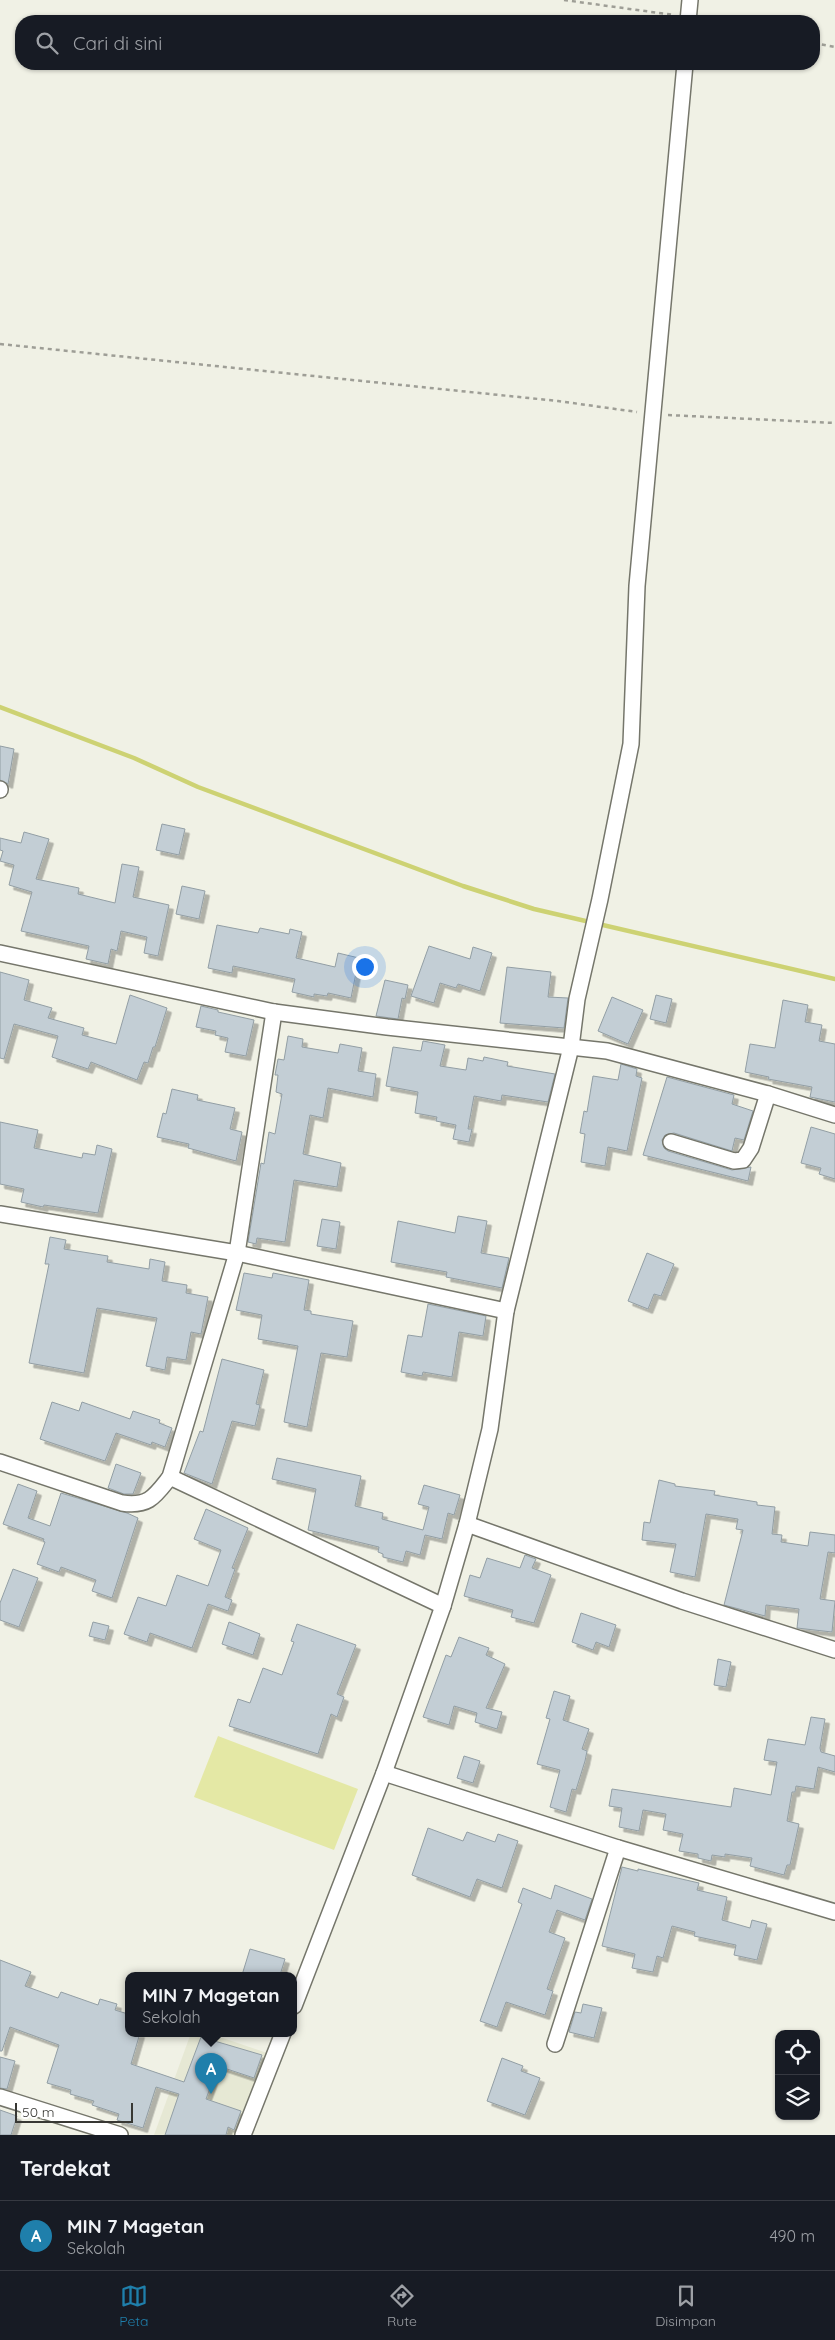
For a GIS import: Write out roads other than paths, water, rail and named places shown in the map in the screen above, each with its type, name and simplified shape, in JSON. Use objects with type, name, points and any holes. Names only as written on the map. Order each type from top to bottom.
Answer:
[{"type":"street","points":[[689,15],[690,0]]},
{"type":"street","points":[[297,1998],[384,1772],[443,1606],[467,1524],[490,1429],[506,1312],[571,1047],[577,999],[600,899],[631,744],[637,586],[684,70]]},
{"type":"street","points":[[0,953],[274,1012],[607,1052],[768,1094],[835,1115]]},
{"type":"street","points":[[0,1462],[122,1504],[134,1505],[152,1498],[170,1476],[236,1253],[274,1012]]},
{"type":"street","points":[[671,1142],[734,1162],[743,1160],[751,1148],[768,1094]]},
{"type":"street","points":[[0,1214],[236,1253],[506,1312]]},
{"type":"street","points":[[170,1476],[443,1606]]},
{"type":"street","points":[[467,1524],[682,1601],[835,1650]]},
{"type":"street","points":[[384,1772],[618,1848],[835,1912]]},
{"type":"street","points":[[555,2044],[618,1848]]},
{"type":"street","points":[[244,2135],[281,2037]]},
{"type":"street","points":[[0,2097],[120,2135]]},
{"type":"waterway","points":[[0,707],[134,758],[198,787],[463,886],[534,909],[835,979]]},
{"type":"place","name":"MIN 7 Magetan","points":[[211,2094]]}]
